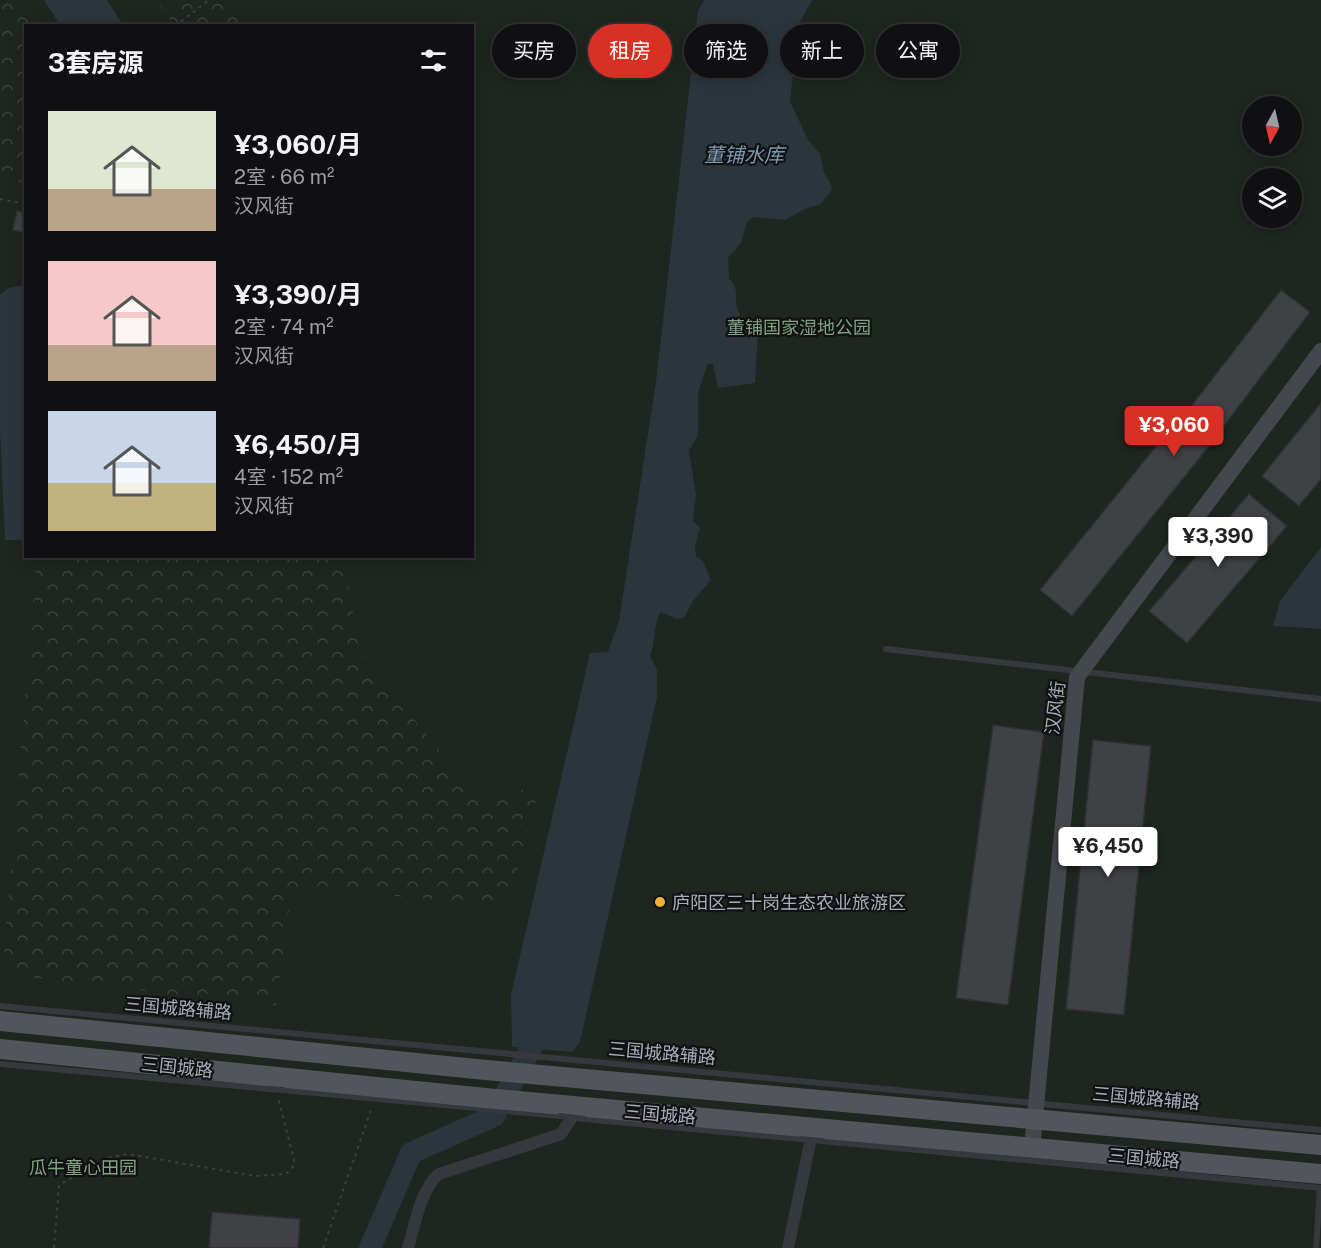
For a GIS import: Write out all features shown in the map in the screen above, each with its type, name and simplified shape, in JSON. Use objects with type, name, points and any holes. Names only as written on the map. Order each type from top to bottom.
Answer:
[{"type":"main road","name":"三国城路","points":[[0,1021],[483,1060],[1035,1111],[1321,1145]]},
{"type":"main road","name":"三国城路","points":[[0,1049],[276,1085],[475,1097],[572,1112],[811,1136],[1032,1148],[1321,1174]]},
{"type":"street","name":"汉风街","points":[[1032,1148],[1077,677],[1321,351]]},
{"type":"street","points":[[408,1248],[421,1207],[432,1182],[439,1174],[561,1134],[572,1112]]},
{"type":"street","points":[[788,1248],[811,1136]]},
{"type":"lane","points":[[886,649],[1321,699]]},
{"type":"lane","name":"三国城路辅路","points":[[0,1006],[483,1060]]},
{"type":"lane","points":[[0,1064],[276,1085],[543,1115],[572,1112]]},
{"type":"lane","name":"三国城路辅路","points":[[1035,1111],[1321,1130]]},
{"type":"lane","points":[[811,1136],[1321,1188],[1316,1248]]},
{"type":"path","points":[[178,24],[209,0]]},
{"type":"path","points":[[0,199],[24,204]]},
{"type":"path","points":[[54,1248],[59,1185],[107,1158],[128,1154],[267,1177],[290,1170],[292,1151],[276,1085]]},
{"type":"path","points":[[323,1248],[369,1115]]},
{"type":"green space","name":"董铺国家湿地公园","points":[[0,0],[1321,0],[1321,1248],[0,1248]]},
{"type":"green space","points":[[0,0],[23,0],[37,24],[24,24],[24,183],[0,181]]},
{"type":"green space","points":[[157,0],[236,0],[238,24],[172,24]]},
{"type":"green space","points":[[74,558],[343,558],[360,652],[479,800],[540,786],[508,906],[292,887],[276,1006],[2,974],[36,569]]},
{"type":"water","points":[[44,0],[107,0],[122,24],[59,24]]},
{"type":"water","name":"董铺水库","points":[[704,0],[812,0],[799,24],[780,24],[780,78],[792,78],[790,101],[808,140],[820,154],[824,173],[832,190],[821,204],[805,209],[785,220],[752,217],[747,222],[741,243],[728,258],[729,279],[736,290],[738,311],[746,324],[758,334],[755,383],[718,388],[713,364],[708,364],[698,392],[698,436],[689,450],[696,495],[693,521],[700,527],[695,547],[696,556],[703,561],[711,580],[693,601],[684,618],[676,619],[661,612],[658,616],[650,656],[657,670],[657,697],[580,1042],[573,1052],[512,1047],[511,995],[590,653],[608,652],[619,621],[656,382],[690,78],[768,78],[768,24],[697,24],[698,11]]},
{"type":"water","points":[[24,285],[24,540],[5,540],[0,430],[0,295],[8,288]]},
{"type":"water","points":[[1321,547],[1321,629],[1273,626],[1280,601]]},
{"type":"building","points":[[17,211],[24,213],[24,233],[13,230]]},
{"type":"building","points":[[1281,290],[1310,312],[1202,455],[1072,616],[1040,590],[1170,429],[1172,431]]},
{"type":"building","points":[[1321,403],[1321,479],[1299,506],[1262,476]]},
{"type":"building","points":[[1249,494],[1287,526],[1187,643],[1149,611]]},
{"type":"building","points":[[993,725],[1044,732],[1008,1005],[956,998]]},
{"type":"building","points":[[1093,740],[1151,746],[1124,1015],[1066,1009]]},
{"type":"building","points":[[212,1212],[300,1219],[298,1248],[209,1248]]},
{"type":"waterway","points":[[370,1248],[411,1153],[494,1116],[546,1021]]},
{"type":"place","name":"庐阳区三十岗生态农业旅游区","points":[[660,902]]},
{"type":"park label","name":"瓜牛童心田园","points":[[83,1167]]}]
